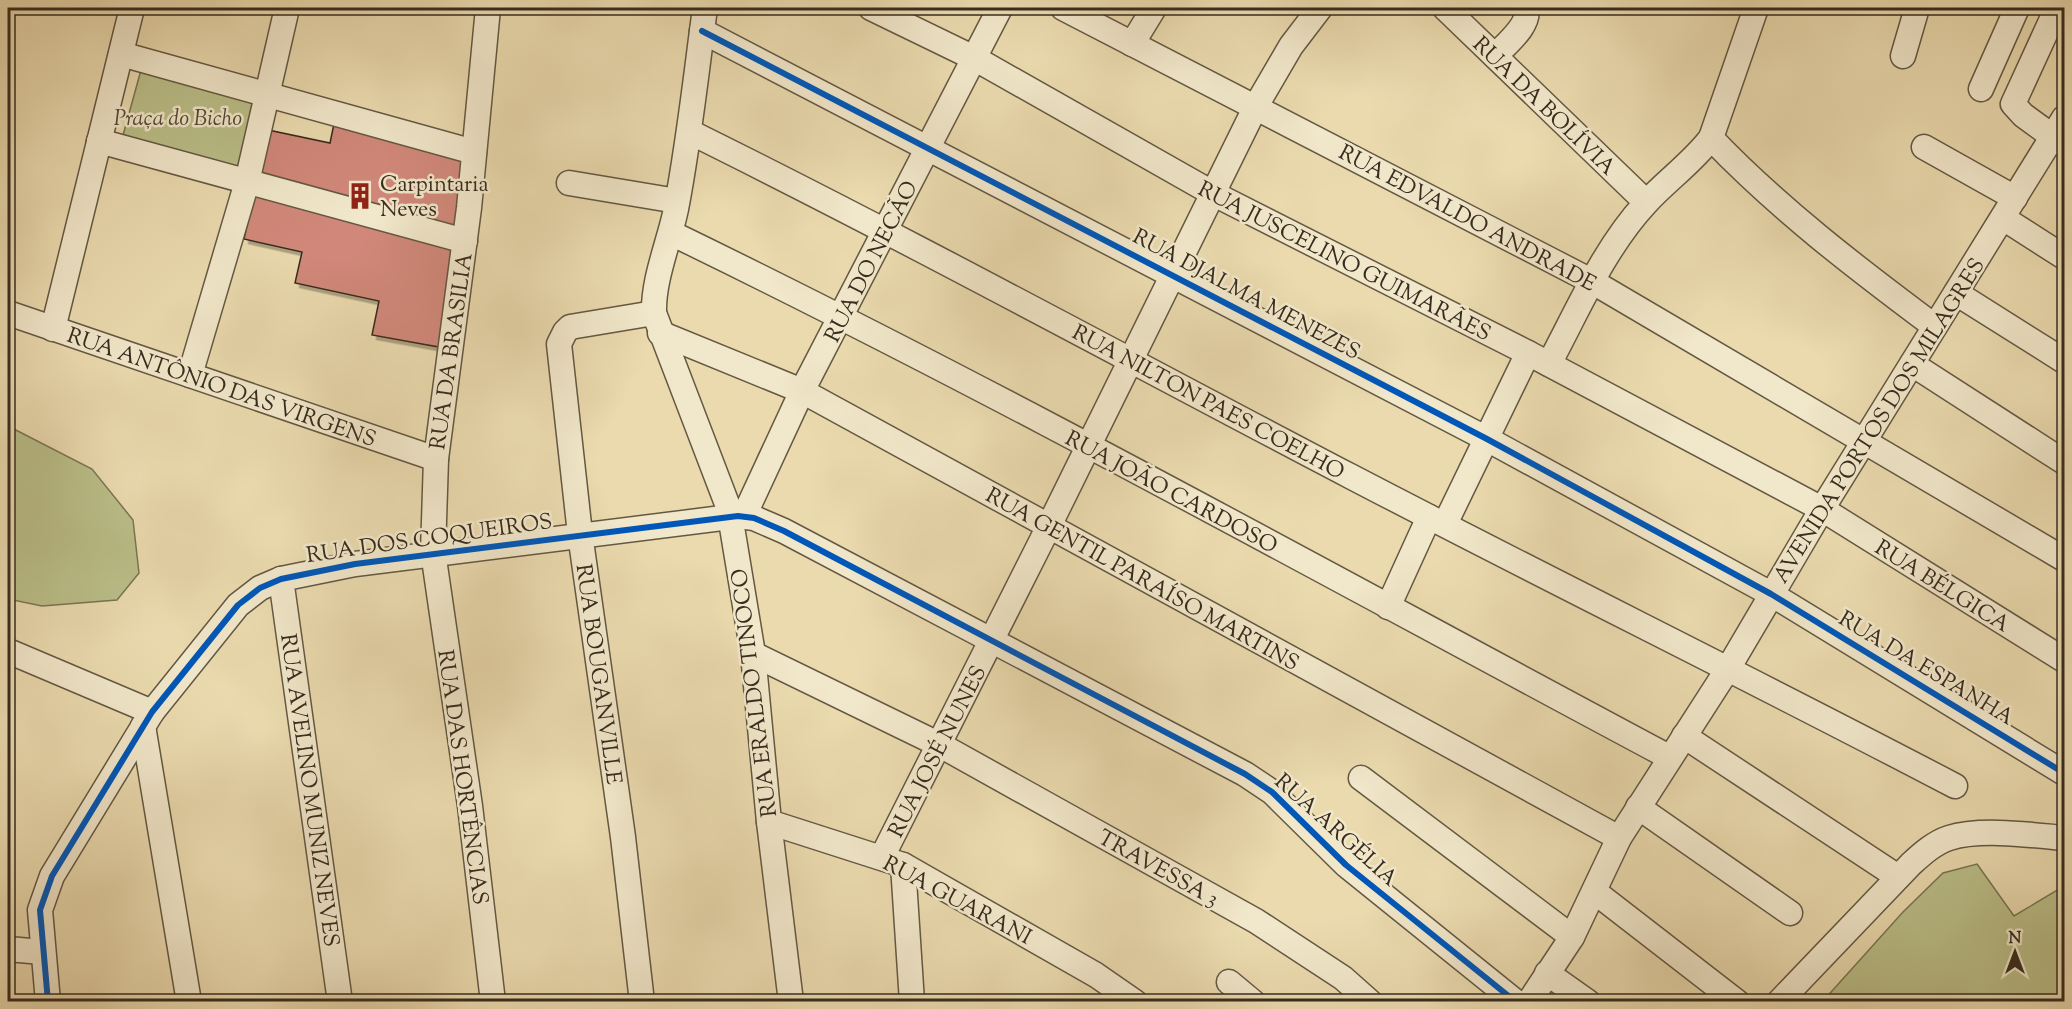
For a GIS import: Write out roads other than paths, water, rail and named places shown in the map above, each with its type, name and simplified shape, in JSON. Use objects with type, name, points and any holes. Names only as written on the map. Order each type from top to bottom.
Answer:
[{"type":"street","points":[[53,329],[132,8]]},
{"type":"street","points":[[190,375],[247,182],[287,8]]},
{"type":"street","name":"RUA DA BRASILIA","points":[[433,552],[436,459],[465,241],[488,8]]},
{"type":"street","name":"RUA JUSCELINO GUIMARÃES","points":[[871,8],[974,58],[1214,194],[1539,358],[1822,509]]},
{"type":"street","name":"RUA DO NECÃO","points":[[737,516],[1000,8]]},
{"type":"street","name":"RUA EDVALDO ANDRADE","points":[[1063,8],[1593,282],[2064,558]]},
{"type":"street","points":[[1132,44],[1154,8]]},
{"type":"street","name":"RUA JOSÉ NUNES","points":[[892,861],[940,745],[1256,106],[1291,46],[1320,8]]},
{"type":"street","name":"RUA DA BOLÍVIA","points":[[1447,8],[1646,202]]},
{"type":"street","points":[[1495,56],[1524,23],[1527,15],[1526,8]]},
{"type":"street","points":[[1388,607],[1487,439],[1620,238],[1646,202],[1700,153],[1711,138],[1756,8]]},
{"type":"street","points":[[1903,56],[1917,8]]},
{"type":"street","points":[[1982,89],[2016,8]]},
{"type":"street","points":[[2057,8],[2013,104],[2023,115],[2061,133]]},
{"type":"street","name":"RUA ERALDO TINOCO","points":[[704,19],[690,132],[671,233],[655,293],[657,323],[737,516],[769,822],[791,1002]]},
{"type":"street","name":"RUA DJALMA MENEZES","points":[[704,19],[928,147],[1487,439],[1771,594]]},
{"type":"street","points":[[121,54],[474,152]]},
{"type":"street","name":"RUA NILTON PAES COELHO","points":[[690,132],[886,229],[1131,362],[1437,521],[1729,667],[1955,786]]},
{"type":"street","name":"AVENIDA PORTOS DOS MILAGRES","points":[[1529,1002],[1572,937],[1619,838],[1729,667],[1934,326],[2009,208],[2061,133]]},
{"type":"street","points":[[1711,138],[1757,186],[1798,222],[1934,326]]},
{"type":"street","points":[[99,141],[465,241]]},
{"type":"street","points":[[1924,147],[2009,208],[2064,257]]},
{"type":"street","points":[[569,183],[677,201]]},
{"type":"street","name":"RUA JOÃO CARDOSO","points":[[671,233],[841,316],[1087,444],[1669,757]]},
{"type":"street","points":[[1956,293],[2064,362]]},
{"type":"street","name":"RUA ANTÔNIO DAS VIRGENS","points":[[8,313],[436,459]]},
{"type":"street","name":"RUA BOUGANVILLE","points":[[642,1002],[623,837],[580,534],[559,344],[567,328],[584,324],[657,323]]},
{"type":"street","name":"RUA GENTIL PARAÍSO MARTINS","points":[[657,323],[802,391],[1619,838]]},
{"type":"street","points":[[1912,364],[2064,462]]},
{"type":"street","name":"RUA BÉLGICA","points":[[1822,509],[2064,660]]},
{"type":"street","name":"RUA DOS COQUEIROS","points":[[48,1002],[40,910],[52,876],[147,719],[237,605],[260,588],[281,579],[355,564],[433,552],[737,516]]},
{"type":"street","name":"RUA ARGÉLIA","points":[[737,516],[784,531],[1245,774],[1272,792],[1346,865],[1516,1002]]},
{"type":"street","name":"RUA DAS HORTÊNCIAS","points":[[433,552],[470,806],[493,1002]]},
{"type":"street","name":"RUA AVELINO MUNIZ NEVES","points":[[281,579],[340,1002]]},
{"type":"street","name":"RUA DA ESPANHA","points":[[1771,594],[2064,773]]},
{"type":"street","points":[[8,651],[147,719],[189,1002]]},
{"type":"street","name":"TRAVESSA 3","points":[[753,654],[940,745],[1256,921],[1307,953],[1370,1002]]},
{"type":"street","points":[[1684,736],[1898,877]]},
{"type":"street","points":[[1361,778],[1572,937]]},
{"type":"street","points":[[1638,807],[1790,913]]},
{"type":"street","name":"RUA GUARANI","points":[[769,822],[892,861],[1096,975],[1135,1002]]},
{"type":"street","points":[[1779,1002],[1898,877],[1925,852],[1948,838],[1976,834],[2064,838]]},
{"type":"street","points":[[892,861],[912,1002]]},
{"type":"street","points":[[1595,892],[1737,1002]]},
{"type":"street","points":[[8,949],[42,952]]},
{"type":"street","points":[[1547,974],[1588,1002]]},
{"type":"street","points":[[1229,982],[1253,1002]]},
{"type":"place","name":"Carpintaria Neves","points":[[360,196]]},
{"type":"park label","name":"Praça do Bicho","points":[[178,117]]}]
